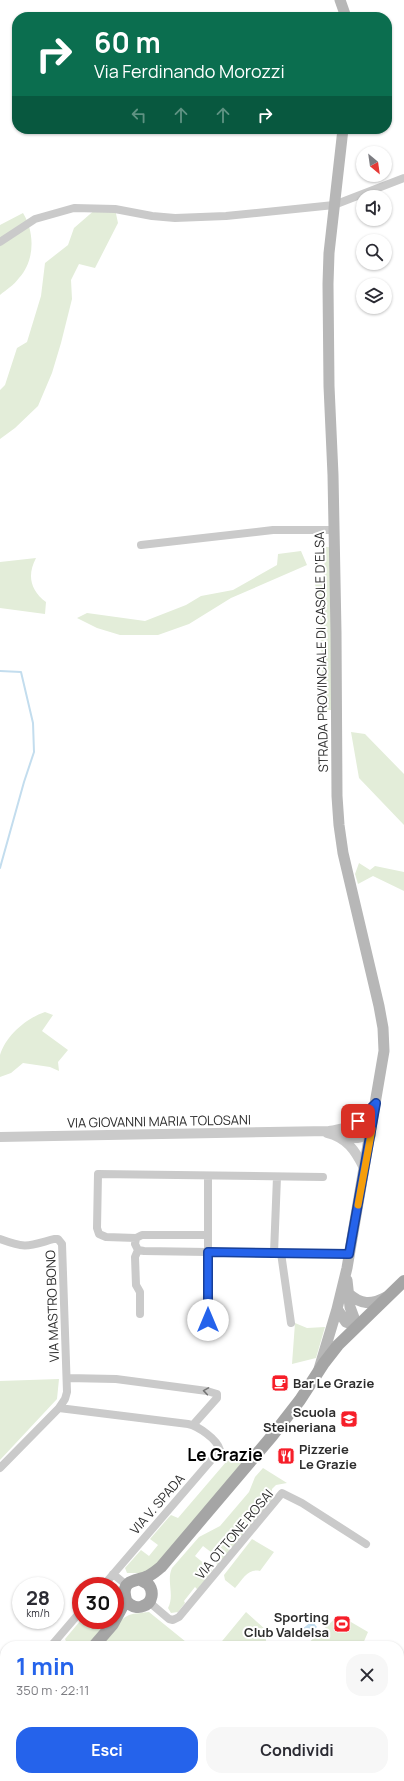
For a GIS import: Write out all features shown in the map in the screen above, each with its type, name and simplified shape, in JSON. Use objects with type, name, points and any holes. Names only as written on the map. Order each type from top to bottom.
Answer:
[{"type":"main road","points":[[340,0],[344,12]]},
{"type":"main road","name":"STRADA PROVINCIALE DI CASOLE D'ELSA","points":[[342,134],[329,253],[328,284],[329,401],[333,474],[339,825],[343,853],[383,1028],[384,1055],[347,1268]]},
{"type":"main road","points":[[347,1268],[350,1307],[358,1326]]},
{"type":"main road","points":[[318,1371],[337,1309],[347,1268]]},
{"type":"main road","points":[[150,1586],[161,1567],[272,1436],[300,1400],[318,1371],[338,1345],[404,1282]]},
{"type":"main road","points":[[348,1293],[357,1300],[367,1304],[376,1302],[390,1295]]},
{"type":"main road","points":[[337,1309],[346,1322],[358,1326]]},
{"type":"main road","points":[[131,1604],[124,1592],[128,1584],[133,1580],[149,1576],[161,1567]]},
{"type":"main road","points":[[131,1604],[143,1606],[149,1602],[152,1594],[150,1586],[146,1582],[139,1579]]},
{"type":"main road","points":[[98,1641],[131,1604]]},
{"type":"street","points":[[0,242],[35,219],[74,208],[115,209],[152,216],[175,218],[226,216],[334,205],[404,178]]},
{"type":"street","points":[[142,545],[273,530],[333,530]]},
{"type":"street","name":"VIA GIOVANNI MARIA TOLOSANI","points":[[348,1127],[358,1121],[376,1103]]},
{"type":"street","name":"VIA GIOVANNI MARIA TOLOSANI","points":[[0,1137],[329,1131],[348,1127],[362,1128],[371,1135]]},
{"type":"street","name":"VIA GIOVANNI MARIA TOLOSANI","points":[[318,1131],[342,1138],[357,1138],[371,1135]]},
{"type":"street","points":[[342,1138],[351,1145],[364,1168]]},
{"type":"street","points":[[208,1235],[146,1234],[136,1238],[106,1237],[99,1234],[97,1228],[98,1174],[323,1177]]},
{"type":"street","points":[[208,1176],[208,1320]]},
{"type":"street","points":[[277,1177],[277,1253],[291,1323]]},
{"type":"street","name":"VIA MASTRO BONO","points":[[0,1239],[24,1246],[34,1245],[54,1238],[58,1239],[62,1244],[67,1378],[66,1398],[59,1408]]},
{"type":"street","points":[[136,1238],[135,1244],[138,1250],[135,1257],[136,1285],[140,1292],[140,1314]]},
{"type":"street","points":[[138,1250],[349,1254]]},
{"type":"street","points":[[0,1468],[59,1408],[184,1423],[193,1426],[217,1398],[217,1394],[207,1391],[122,1380],[67,1378]]},
{"type":"street","name":"VIA V. SPADA","points":[[110,1577],[220,1450],[217,1444],[193,1426]]},
{"type":"street","name":"VIA OTTONE ROSAI","points":[[149,1602],[169,1619],[173,1620],[179,1617],[282,1493],[302,1503],[366,1544]]},
{"type":"street","points":[[113,1574],[124,1583],[128,1584]]},
{"type":"street","points":[[55,1641],[72,1622]]},
{"type":"green space","points":[[97,208],[115,209],[118,223],[95,268],[79,264],[71,280],[72,299],[61,343],[52,373],[38,406],[15,428],[0,439],[0,390],[5,385],[17,348],[27,342],[41,296],[45,263],[68,245],[74,228]]},
{"type":"green space","points":[[23,213],[30,229],[32,246],[28,263],[15,283],[0,295],[0,225]]},
{"type":"green space","points":[[325,547],[330,547],[332,710],[323,710],[320,612],[315,584],[324,576]]},
{"type":"green space","points":[[301,551],[307,565],[231,598],[189,624],[158,635],[120,635],[97,628],[77,618],[87,613],[145,621],[186,605],[201,596],[233,590],[277,565],[278,554]]},
{"type":"green space","points":[[36,558],[33,564],[31,576],[33,587],[46,602],[45,614],[0,608],[0,562]]},
{"type":"green space","points":[[351,732],[365,734],[404,774],[404,825],[359,778]]},
{"type":"green space","points":[[359,863],[370,870],[375,866],[404,872],[404,891],[373,876],[358,884],[355,874]]},
{"type":"green space","points":[[45,1012],[53,1015],[42,1031],[68,1050],[58,1062],[59,1071],[50,1067],[23,1063],[11,1073],[0,1077],[0,1055],[7,1041],[24,1023]]},
{"type":"green space","points":[[295,1323],[307,1328],[325,1327],[316,1358],[292,1364]]},
{"type":"green space","points":[[59,1379],[57,1399],[0,1460],[0,1381]]},
{"type":"green space","points":[[238,1451],[246,1458],[153,1569],[143,1573],[127,1573],[125,1568],[141,1550],[149,1556],[158,1545],[150,1539],[169,1517],[171,1515],[178,1518],[232,1455]]},
{"type":"green space","points":[[263,1468],[287,1483],[276,1485],[272,1489],[272,1499],[218,1565],[216,1564],[220,1559],[203,1546],[195,1556],[212,1570],[212,1572],[198,1590],[195,1587],[184,1601],[185,1603],[178,1612],[171,1613],[168,1608],[171,1598],[170,1573],[172,1568],[199,1537],[220,1526],[249,1492],[255,1477]]},
{"type":"green space","points":[[252,1539],[274,1552],[260,1571],[256,1570],[249,1573],[235,1588],[225,1580],[224,1575]]},
{"type":"green space","points":[[149,1612],[185,1641],[104,1641],[113,1629],[124,1629],[124,1618],[129,1615]]},
{"type":"green space","points":[[246,1612],[266,1630],[266,1641],[222,1641]]},
{"type":"green space","name":"Sporting Club Valdelsa","points":[[339,1615],[368,1632],[364,1641],[310,1641]]},
{"type":"green space","points":[[73,1629],[101,1629],[91,1641],[66,1641],[65,1639]]},
{"type":"water","points":[[312,1621],[317,1627],[307,1636],[301,1630]]},
{"type":"waterway","points":[[0,671],[21,672],[33,723],[34,752],[0,868]]},
{"type":"slow traffic","points":[[358,1205],[372,1129]]},
{"type":"place","name":"Bar Le Grazie","points":[[280,1383]]},
{"type":"place","name":"Scuola Steineriana","points":[[349,1419]]},
{"type":"place","name":"Pizzerie Le Grazie","points":[[286,1456]]},
{"type":"place","name":"Sporting Club Valdelsa","points":[[342,1624]]},
{"type":"district","name":"Le Grazie","points":[[225,1455]]},
{"type":"route","points":[[208,1320],[208,1252],[349,1254],[376,1103],[358,1121]]}]
